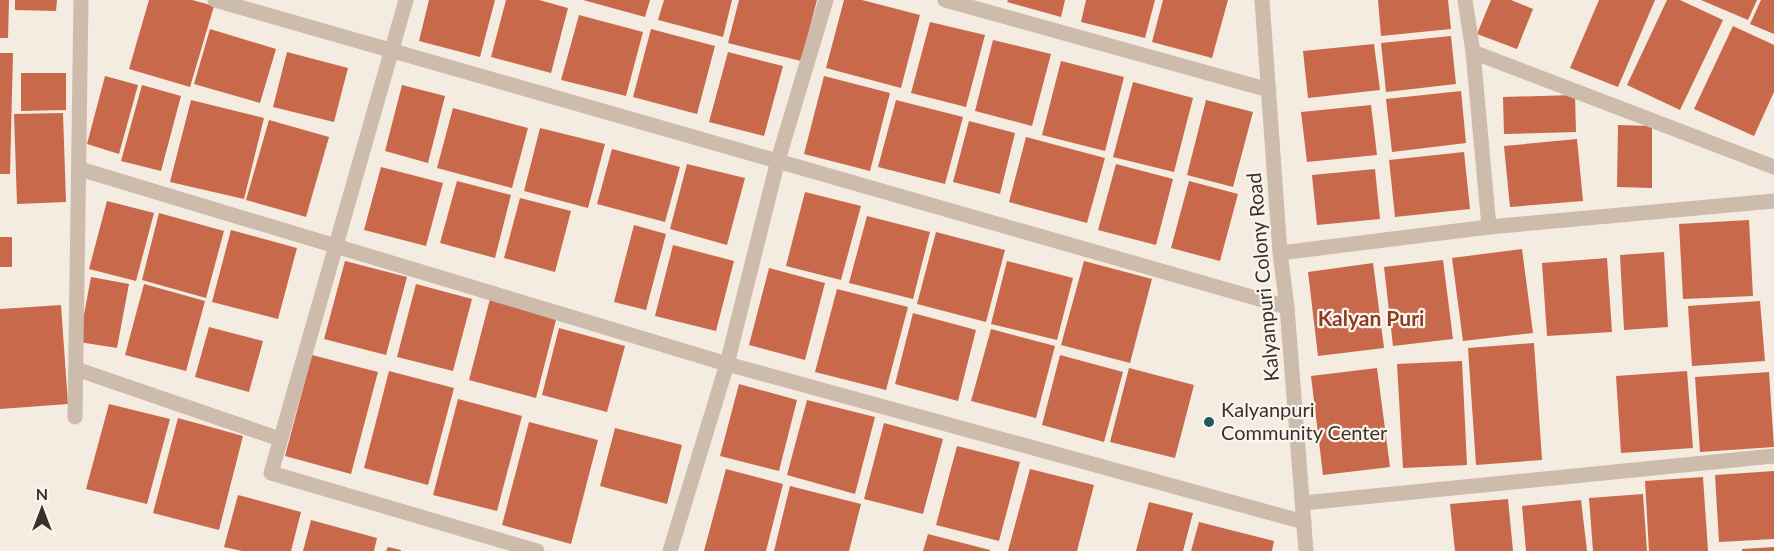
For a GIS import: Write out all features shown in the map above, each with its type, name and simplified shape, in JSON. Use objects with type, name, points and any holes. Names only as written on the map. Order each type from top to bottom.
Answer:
[{"type":"street","points":[[75,417],[81,0]]},
{"type":"street","points":[[215,0],[1287,307]]},
{"type":"street","points":[[406,0],[271,473],[537,551]]},
{"type":"street","points":[[670,551],[727,364],[778,160],[826,0]]},
{"type":"street","points":[[945,0],[1269,90]]},
{"type":"street","name":"Kalyanpuri Colony Road","points":[[1262,0],[1280,253],[1287,307],[1306,551]]},
{"type":"street","points":[[1465,0],[1473,52],[1489,227]]},
{"type":"street","points":[[1473,52],[1774,167]]},
{"type":"street","points":[[80,169],[335,248],[727,364],[1304,522]]},
{"type":"street","points":[[1280,253],[1489,227],[1774,201]]},
{"type":"street","points":[[76,369],[280,439]]},
{"type":"street","points":[[1303,503],[1774,456]]},
{"type":"building","points":[[0,0],[9,0],[8,38],[0,38]]},
{"type":"building","points":[[15,0],[57,0],[56,11],[15,10]]},
{"type":"building","points":[[149,0],[192,0],[214,6],[190,87],[129,69]]},
{"type":"building","points":[[429,0],[495,0],[480,57],[419,41]]},
{"type":"building","points":[[506,0],[539,0],[568,8],[551,73],[491,57]]},
{"type":"building","points":[[583,0],[650,0],[645,17]]},
{"type":"building","points":[[664,0],[732,0],[723,37],[658,20]]},
{"type":"building","points":[[739,0],[817,0],[801,61],[728,43]]},
{"type":"building","points":[[844,0],[862,0],[920,15],[901,88],[826,68]]},
{"type":"building","points":[[1008,0],[1065,0],[1061,17],[1007,2]]},
{"type":"building","points":[[1086,0],[1155,0],[1145,38],[1081,22]]},
{"type":"building","points":[[1163,0],[1228,0],[1212,58],[1152,42]]},
{"type":"building","points":[[1378,0],[1448,0],[1451,29],[1381,36]]},
{"type":"building","points":[[1491,0],[1511,0],[1533,9],[1517,49],[1477,34]]},
{"type":"building","points":[[1599,0],[1655,0],[1618,87],[1570,68]]},
{"type":"building","points":[[1667,0],[1680,0],[1723,20],[1680,110],[1627,85]]},
{"type":"building","points":[[1701,0],[1757,0],[1748,20]]},
{"type":"building","points":[[1761,0],[1774,0],[1774,34],[1750,24]]},
{"type":"building","points":[[579,15],[643,32],[626,96],[561,80]]},
{"type":"building","points":[[930,22],[985,35],[966,107],[911,93]]},
{"type":"building","points":[[1733,26],[1774,45],[1774,92],[1754,136],[1694,109]]},
{"type":"building","points":[[210,29],[276,49],[260,103],[194,84]]},
{"type":"building","points":[[651,29],[715,46],[697,114],[633,97]]},
{"type":"building","points":[[1451,36],[1456,84],[1386,92],[1381,43]]},
{"type":"building","points":[[993,40],[1051,54],[1032,126],[975,111]]},
{"type":"building","points":[[1374,44],[1380,90],[1308,98],[1303,51]]},
{"type":"building","points":[[287,52],[348,68],[334,122],[273,107]]},
{"type":"building","points":[[728,52],[783,66],[764,136],[709,122]]},
{"type":"building","points":[[0,53],[13,53],[10,174],[0,174]]},
{"type":"building","points":[[1061,61],[1124,77],[1105,151],[1042,135]]},
{"type":"building","points":[[21,73],[66,73],[66,110],[21,111]]},
{"type":"building","points":[[105,76],[138,85],[119,154],[87,144]]},
{"type":"building","points":[[824,76],[890,93],[870,171],[804,154]]},
{"type":"building","points":[[1133,82],[1193,98],[1174,172],[1113,157]]},
{"type":"building","points":[[142,85],[181,96],[161,171],[121,161]]},
{"type":"building","points":[[402,85],[445,96],[428,163],[385,151]]},
{"type":"building","points":[[1461,91],[1466,143],[1392,152],[1386,99]]},
{"type":"building","points":[[1575,95],[1576,132],[1504,134],[1503,97]]},
{"type":"building","points":[[191,100],[264,118],[244,199],[170,182]]},
{"type":"building","points":[[896,100],[963,117],[945,184],[878,167]]},
{"type":"building","points":[[1206,100],[1253,112],[1233,187],[1187,175]]},
{"type":"building","points":[[1371,105],[1377,155],[1307,162],[1301,112]]},
{"type":"building","points":[[453,108],[528,128],[512,188],[437,168]]},
{"type":"building","points":[[63,113],[66,202],[17,204],[14,114]]},
{"type":"building","points":[[269,120],[329,137],[306,217],[246,200]]},
{"type":"building","points":[[969,121],[1015,133],[1000,194],[953,182]]},
{"type":"building","points":[[1618,125],[1652,126],[1652,188],[1617,187]]},
{"type":"building","points":[[540,128],[605,144],[588,208],[524,191]]},
{"type":"building","points":[[1026,137],[1105,158],[1087,223],[1009,202]]},
{"type":"building","points":[[1577,139],[1583,201],[1510,207],[1504,146]]},
{"type":"building","points":[[612,149],[680,167],[665,222],[597,204]]},
{"type":"building","points":[[1464,152],[1470,209],[1395,217],[1389,160]]},
{"type":"building","points":[[687,164],[745,178],[727,245],[670,229]]},
{"type":"building","points":[[1116,164],[1173,179],[1156,245],[1098,230]]},
{"type":"building","points":[[381,167],[443,183],[426,246],[364,230]]},
{"type":"building","points":[[1375,169],[1380,219],[1317,225],[1312,175]]},
{"type":"building","points":[[457,181],[511,195],[495,258],[440,243]]},
{"type":"building","points":[[1189,181],[1238,194],[1220,261],[1171,248]]},
{"type":"building","points":[[805,192],[861,206],[841,280],[786,266]]},
{"type":"building","points":[[520,198],[571,211],[555,272],[504,258]]},
{"type":"building","points":[[107,201],[154,213],[136,281],[89,269]]},
{"type":"building","points":[[159,213],[224,231],[206,298],[142,280]]},
{"type":"building","points":[[867,216],[930,232],[913,299],[849,283]]},
{"type":"building","points":[[1749,220],[1753,296],[1683,299],[1679,224]]},
{"type":"building","points":[[634,225],[666,234],[646,310],[614,302]]},
{"type":"building","points":[[231,230],[297,248],[278,319],[212,302]]},
{"type":"building","points":[[936,232],[1005,250],[986,322],[917,304]]},
{"type":"building","points":[[0,237],[12,237],[12,267],[0,267]]},
{"type":"building","points":[[673,245],[734,261],[716,331],[655,316]]},
{"type":"building","points":[[1522,249],[1533,333],[1463,341],[1452,258]]},
{"type":"building","points":[[1664,252],[1668,327],[1624,330],[1620,255]]},
{"type":"building","points":[[1607,258],[1612,332],[1547,336],[1542,263]]},
{"type":"building","points":[[1443,260],[1453,339],[1393,346],[1384,267]]},
{"type":"building","points":[[345,261],[407,277],[386,355],[324,339]]},
{"type":"building","points":[[1007,261],[1073,278],[1057,340],[991,324]]},
{"type":"building","points":[[1084,261],[1152,279],[1130,363],[1061,345]]},
{"type":"building","points":[[1373,263],[1384,348],[1318,356],[1308,272]]},
{"type":"building","points":[[769,268],[825,283],[805,360],[749,345]]},
{"type":"building","points":[[91,277],[129,284],[117,348],[79,342]]},
{"type":"building","points":[[144,284],[205,301],[186,371],[125,355]]},
{"type":"building","points":[[416,284],[472,299],[453,371],[397,357]]},
{"type":"building","points":[[837,289],[908,307],[886,390],[815,372]]},
{"type":"building","points":[[490,299],[557,316],[536,398],[469,380]]},
{"type":"building","points":[[1760,301],[1765,361],[1692,366],[1688,306]]},
{"type":"building","points":[[61,305],[68,404],[0,409],[0,309]]},
{"type":"building","points":[[913,313],[976,330],[958,401],[895,384]]},
{"type":"building","points":[[209,327],[263,341],[249,392],[195,377]]},
{"type":"building","points":[[559,328],[625,346],[607,412],[542,395]]},
{"type":"building","points":[[991,329],[1055,346],[1036,418],[971,401]]},
{"type":"building","points":[[1534,343],[1542,460],[1476,465],[1468,348]]},
{"type":"building","points":[[312,355],[378,372],[351,474],[285,456]]},
{"type":"building","points":[[1060,355],[1123,372],[1104,442],[1042,425]]},
{"type":"building","points":[[1462,361],[1467,465],[1403,468],[1397,364]]},
{"type":"building","points":[[1129,368],[1194,385],[1175,458],[1110,442]]},
{"type":"building","points":[[1377,368],[1390,467],[1323,475],[1311,376]]},
{"type":"building","points":[[389,371],[454,388],[428,485],[364,468]]},
{"type":"building","points":[[1687,371],[1693,448],[1621,453],[1616,376]]},
{"type":"building","points":[[1769,372],[1774,447],[1700,452],[1695,377]]},
{"type":"building","points":[[739,384],[797,400],[779,471],[720,456]]},
{"type":"building","points":[[458,399],[522,416],[497,511],[433,495]]},
{"type":"building","points":[[807,400],[875,417],[855,494],[787,475]]},
{"type":"building","points":[[109,404],[170,419],[147,504],[86,489]]},
{"type":"building","points":[[178,418],[243,436],[219,530],[153,513]]},
{"type":"building","points":[[529,422],[598,440],[571,544],[502,525]]},
{"type":"building","points":[[884,423],[943,439],[923,514],[864,499]]},
{"type":"building","points":[[615,428],[682,445],[667,504],[600,486]]},
{"type":"building","points":[[957,446],[1020,462],[999,541],[936,525]]},
{"type":"building","points":[[726,469],[783,484],[766,551],[704,551]]},
{"type":"building","points":[[1030,469],[1094,485],[1077,551],[1008,551]]},
{"type":"building","points":[[1774,471],[1774,539],[1719,542],[1715,475]]},
{"type":"building","points":[[1703,477],[1708,551],[1649,551],[1645,481]]},
{"type":"building","points":[[790,486],[861,504],[849,551],[774,551]]},
{"type":"building","points":[[1643,494],[1647,551],[1593,551],[1589,498]]},
{"type":"building","points":[[238,495],[301,512],[291,551],[242,551],[224,547]]},
{"type":"building","points":[[1508,499],[1513,551],[1455,551],[1450,504]]},
{"type":"building","points":[[1581,500],[1587,551],[1526,551],[1522,506]]},
{"type":"building","points":[[1149,502],[1193,513],[1183,551],[1136,551]]},
{"type":"building","points":[[311,520],[377,538],[374,551],[303,551]]},
{"type":"building","points":[[1199,522],[1274,541],[1272,551],[1191,551]]},
{"type":"building","points":[[928,534],[990,550],[990,551],[923,551]]},
{"type":"building","points":[[388,547],[401,550],[401,551],[386,551]]},
{"type":"building","points":[[1774,547],[1774,551],[1742,551],[1742,549]]},
{"type":"place","name":"Kalyanpuri Community Center","points":[[1209,422]]},
{"type":"district","name":"Kalyan Puri","points":[[1371,319]]}]
